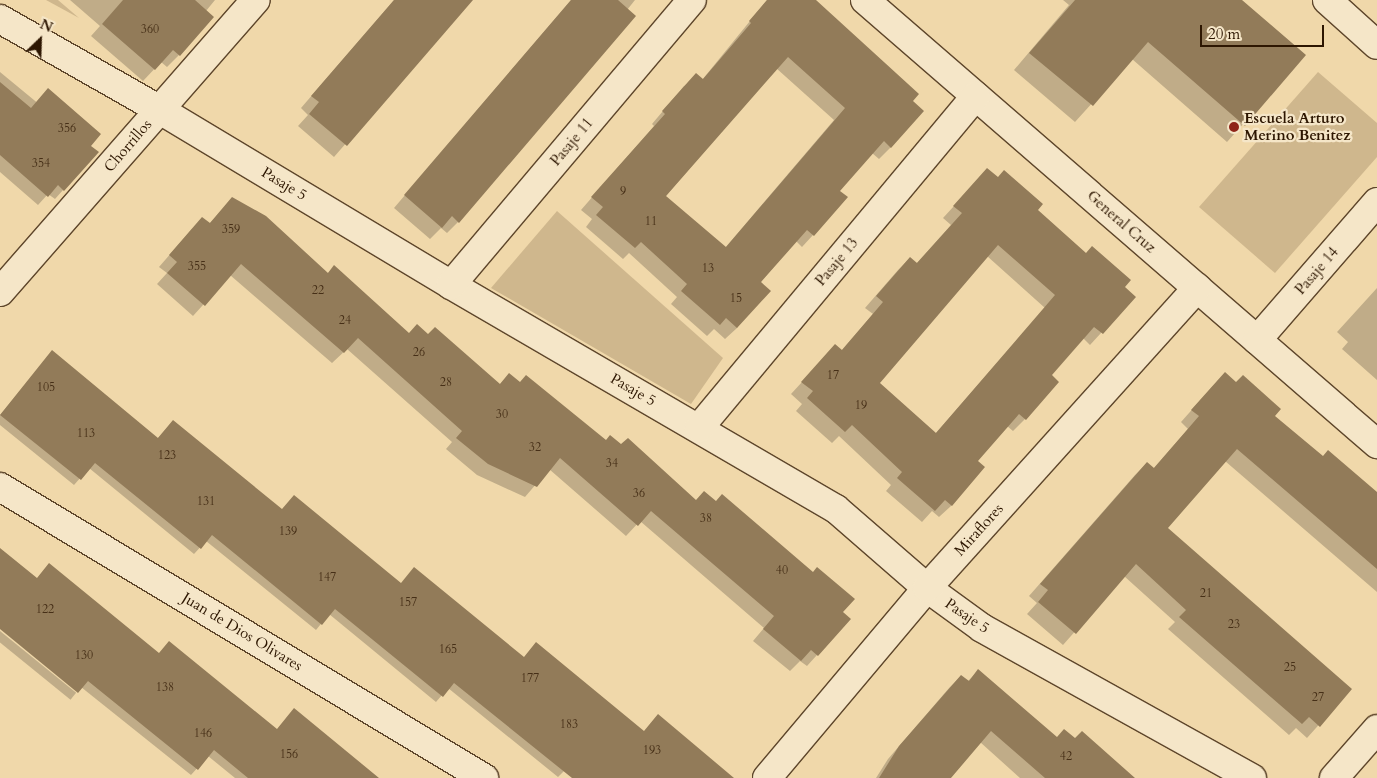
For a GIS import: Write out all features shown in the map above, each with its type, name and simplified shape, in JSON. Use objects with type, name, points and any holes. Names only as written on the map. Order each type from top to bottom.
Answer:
[{"type":"street","name":"Chorrillos","points":[[0,292],[256,0]]},
{"type":"street","name":"Pasaje 11","points":[[451,285],[692,0]]},
{"type":"street","name":"General Cruz","points":[[865,0],[1377,444]]},
{"type":"street","points":[[1326,0],[1377,45]]},
{"type":"street","name":"Pasaje 5","points":[[0,19],[160,110],[451,285],[836,509],[927,588],[982,628],[1252,778]]},
{"type":"street","name":"Pasaje 13","points":[[698,428],[976,96]]},
{"type":"street","name":"Pasaje 14","points":[[1258,340],[1377,202]]},
{"type":"street","name":"Miraflores","points":[[767,778],[927,588],[1197,288]]},
{"type":"street","name":"Juan de Dios Olivares","points":[[0,487],[484,778]]},
{"type":"street","points":[[1334,778],[1377,729]]},
{"type":"shaded area","points":[[46,0],[58,0],[79,18]]},
{"type":"shaded area","points":[[1318,72],[1377,123],[1377,157],[1275,273],[1199,207]]},
{"type":"shaded area","points":[[557,211],[723,358],[691,404],[491,288]]},
{"type":"building","points":[[123,0],[195,0],[214,17],[180,56],[173,50],[155,70],[102,24]]},
{"type":"building","points":[[394,0],[473,0],[347,146],[309,114],[319,102],[311,96]]},
{"type":"building","points":[[571,0],[618,0],[636,16],[459,223],[452,216],[442,228],[404,195]]},
{"type":"building","points":[[767,0],[816,0],[919,94],[913,101],[924,111],[891,148],[884,141],[840,191],[848,197],[814,236],[807,230],[761,282],[771,291],[737,328],[726,318],[720,325],[681,291],[687,284],[641,242],[635,248],[596,215],[603,207],[591,197],[665,114],[662,111],[696,73],[703,79],[751,23],[749,21]],"holes":[[[788,57],[845,108],[726,247],[666,196]]]},
{"type":"building","points":[[1075,0],[1242,0],[1306,55],[1245,126],[1148,42],[1093,106],[1029,53]]},
{"type":"building","points":[[0,82],[31,108],[48,88],[101,134],[91,146],[99,152],[64,191],[58,185],[48,197],[0,155]]},
{"type":"building","points":[[987,168],[998,177],[1004,170],[1043,204],[1038,210],[1086,253],[1092,246],[1131,280],[1125,287],[1136,297],[1103,334],[1094,327],[1052,375],[1059,382],[1026,420],[1019,414],[978,461],[985,467],[952,506],[945,500],[935,511],[897,478],[902,472],[852,425],[845,432],[807,398],[813,391],[801,382],[835,344],[842,350],[883,302],[876,296],[910,257],[917,263],[962,213],[953,206]],"holes":[[[998,245],[1055,295],[936,433],[880,383]]]},
{"type":"building","points":[[232,197],[266,216],[328,273],[334,265],[409,333],[417,324],[428,334],[435,327],[500,384],[509,373],[520,382],[526,375],[606,440],[610,435],[621,444],[628,438],[696,500],[704,491],[716,501],[722,494],[813,572],[817,567],[855,599],[843,612],[851,619],[818,656],[811,650],[801,661],[763,629],[774,616],[651,511],[638,526],[560,458],[537,487],[488,464],[456,438],[462,431],[358,338],[344,353],[241,264],[205,306],[167,273],[177,262],[169,255],[202,217],[210,223]]},
{"type":"building","points":[[52,350],[158,438],[173,420],[282,509],[294,495],[401,583],[414,567],[524,657],[536,642],[644,731],[658,714],[734,778],[572,778],[454,683],[443,697],[335,609],[322,625],[212,535],[201,549],[95,463],[81,480],[0,415]]},
{"type":"building","points":[[1225,372],[1236,382],[1243,375],[1281,409],[1275,416],[1323,456],[1328,450],[1377,492],[1377,569],[1237,449],[1168,528],[1352,689],[1320,727],[1309,717],[1302,724],[1179,617],[1186,610],[1136,564],[1076,634],[1038,602],[1048,590],[1040,584],[1147,462],[1154,468],[1199,416],[1191,410]]},
{"type":"building","points":[[0,548],[37,578],[49,563],[159,653],[169,641],[277,729],[294,708],[379,778],[248,778],[214,750],[198,770],[88,681],[78,693],[0,629]]},
{"type":"building","points":[[978,669],[1057,737],[1064,729],[1075,738],[1082,731],[1135,778],[1045,778],[991,731],[951,778],[879,778],[899,746],[961,675],[969,681]]},
{"type":"place","name":"Escuela Arturo Merino Benitez","points":[[1234,127]]}]
